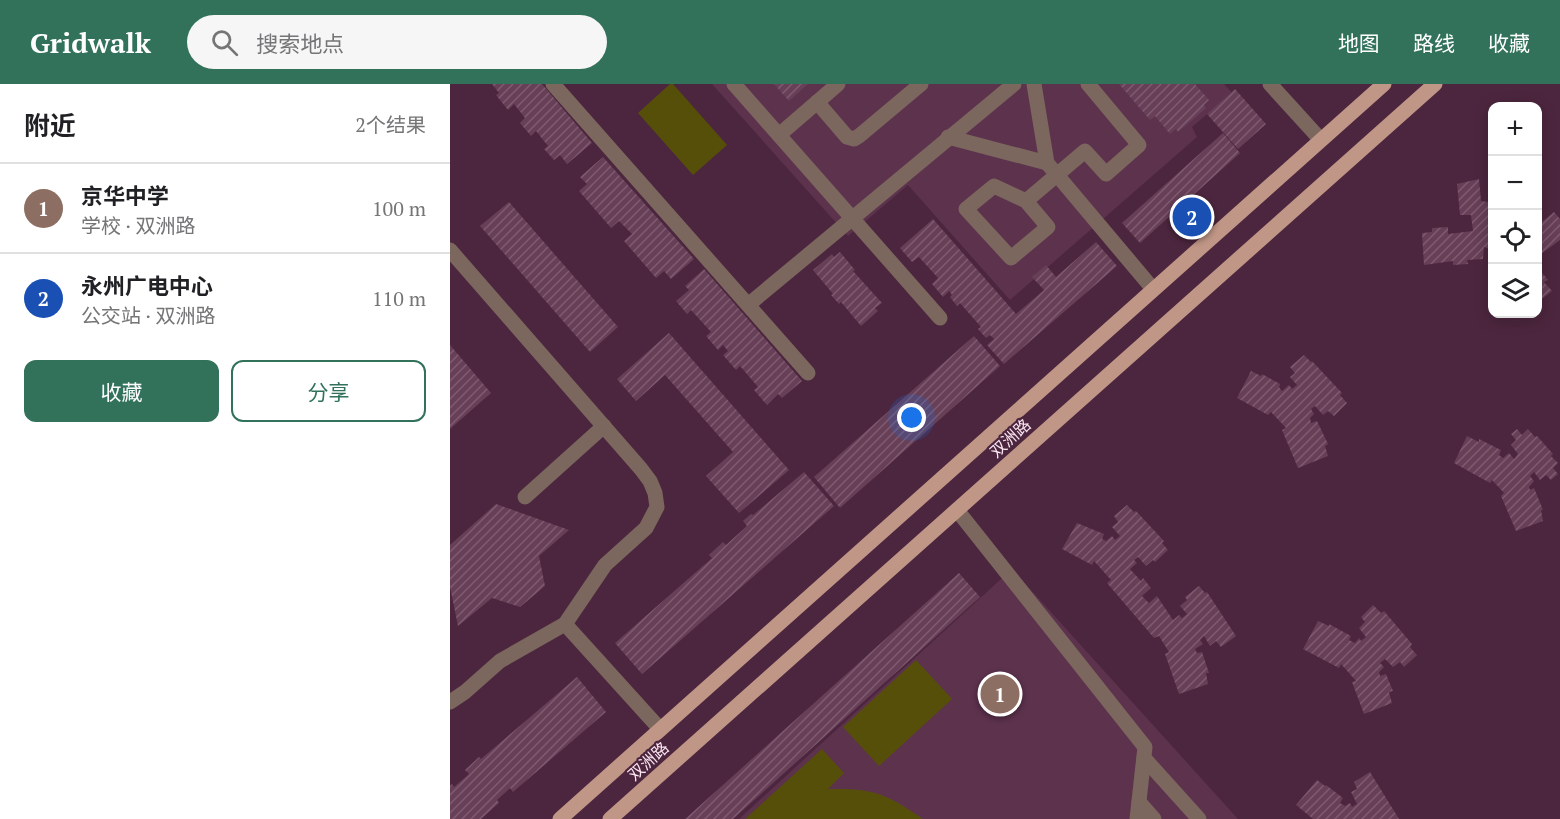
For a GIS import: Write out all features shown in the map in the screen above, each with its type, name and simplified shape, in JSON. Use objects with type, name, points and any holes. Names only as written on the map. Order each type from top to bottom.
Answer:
[{"type":"main road","name":"双洲路","points":[[560,819],[1384,84]]},
{"type":"main road","name":"双洲路","points":[[610,819],[1435,84]]},
{"type":"lane","points":[[553,84],[808,373]]},
{"type":"lane","points":[[734,84],[940,318]]},
{"type":"lane","points":[[778,135],[838,84]]},
{"type":"lane","points":[[817,102],[847,137],[854,139],[921,84]]},
{"type":"lane","points":[[748,305],[1014,84]]},
{"type":"lane","points":[[1035,84],[1052,169],[1153,289]]},
{"type":"lane","points":[[1026,201],[1052,169],[1085,151],[1106,174],[1139,145],[1088,84]]},
{"type":"lane","points":[[1270,84],[1320,140]]},
{"type":"lane","points":[[948,137],[1052,169]]},
{"type":"lane","points":[[994,186],[1026,201],[1048,227],[1011,258],[966,208],[994,186]]},
{"type":"lane","points":[[450,250],[650,482],[655,493],[657,507],[646,528],[605,565],[565,624],[500,661],[450,702]]},
{"type":"lane","points":[[525,496],[604,426]]},
{"type":"lane","points":[[957,510],[1145,747],[1137,819]]},
{"type":"lane","points":[[565,624],[660,729]]},
{"type":"lane","points":[[1144,758],[1199,819]]},
{"type":"lane","points":[[1139,802],[1154,819]]},
{"type":"shaded area","points":[[670,84],[673,84],[727,145],[693,175],[638,113]]},
{"type":"shaded area","points":[[712,84],[1224,84],[1232,93],[1192,127],[1197,137],[1010,300],[908,185],[848,236]]},
{"type":"shaded area","points":[[1012,569],[1238,819],[739,819]]},
{"type":"shaded area","points":[[916,660],[952,699],[879,766],[843,727]]},
{"type":"shaded area","points":[[822,749],[844,773],[828,789],[868,791],[878,794],[899,803],[923,819],[745,819]]},
{"type":"building","points":[[492,84],[542,84],[592,143],[567,164],[560,155],[554,160],[544,149],[548,146],[536,131],[531,136],[520,123],[525,118],[514,104],[508,110],[496,95],[499,93]]},
{"type":"building","points":[[774,84],[808,84],[789,101]]},
{"type":"building","points":[[1119,84],[1195,84],[1209,100],[1204,105],[1206,108],[1178,132],[1176,129],[1170,134],[1155,116],[1150,120]]},
{"type":"building","points":[[1235,89],[1266,124],[1238,149],[1207,114]]},
{"type":"building","points":[[1223,133],[1240,153],[1140,243],[1122,223]]},
{"type":"building","points":[[603,157],[694,259],[671,279],[664,271],[656,278],[624,241],[632,234],[619,221],[611,228],[579,191],[587,184],[580,177]]},
{"type":"building","points":[[1479,179],[1481,201],[1488,202],[1488,248],[1484,247],[1483,259],[1467,260],[1468,264],[1453,265],[1453,261],[1424,265],[1422,233],[1432,232],[1432,228],[1448,227],[1448,234],[1473,231],[1471,215],[1460,215],[1457,184]]},
{"type":"building","points":[[509,202],[618,327],[590,352],[480,226]]},
{"type":"building","points":[[1554,212],[1560,219],[1560,240],[1542,253],[1542,222]]},
{"type":"building","points":[[933,219],[1016,314],[1044,290],[1032,277],[1046,265],[1056,277],[1096,242],[1117,266],[1004,364],[987,345],[994,339],[990,335],[986,338],[978,329],[981,327],[960,303],[957,306],[950,297],[952,295],[949,291],[943,297],[932,284],[938,278],[919,257],[912,262],[900,248]]},
{"type":"building","points":[[840,252],[855,270],[853,271],[882,303],[875,308],[878,311],[861,326],[841,302],[839,304],[831,295],[833,294],[813,270],[832,254],[834,257]]},
{"type":"building","points":[[704,269],[802,381],[782,398],[778,394],[767,405],[754,390],[758,387],[740,366],[736,370],[723,355],[728,351],[723,345],[718,350],[706,336],[711,332],[691,310],[687,314],[676,301],[689,290],[685,286]]},
{"type":"building","points":[[1542,273],[1548,280],[1544,282],[1552,291],[1542,299]]},
{"type":"building","points":[[669,333],[789,470],[739,513],[706,476],[733,452],[665,375],[636,401],[617,379]]},
{"type":"building","points":[[974,336],[1000,366],[840,508],[814,477]]},
{"type":"building","points":[[450,345],[491,393],[450,429]]},
{"type":"building","points":[[1304,355],[1342,393],[1340,395],[1347,403],[1334,416],[1328,411],[1323,415],[1315,406],[1311,409],[1314,414],[1310,418],[1311,423],[1317,421],[1328,444],[1325,446],[1328,456],[1298,468],[1282,430],[1286,428],[1271,412],[1268,415],[1237,398],[1251,371],[1280,384],[1282,391],[1289,385],[1292,389],[1297,385],[1290,377],[1295,373],[1290,367]]},
{"type":"building","points":[[1517,429],[1522,435],[1528,429],[1535,437],[1537,436],[1558,463],[1553,468],[1558,474],[1551,480],[1546,475],[1540,480],[1534,472],[1530,476],[1534,481],[1529,487],[1530,490],[1534,488],[1543,510],[1541,510],[1543,521],[1516,531],[1501,496],[1504,493],[1492,480],[1490,483],[1454,463],[1467,436],[1501,450],[1499,455],[1503,458],[1509,453],[1514,459],[1518,454],[1511,445],[1516,440],[1511,434]]},
{"type":"building","points":[[804,472],[834,506],[642,674],[615,643],[712,558],[709,555],[723,542],[726,545],[747,526],[743,521]]},
{"type":"building","points":[[496,504],[569,530],[539,556],[545,586],[520,607],[492,598],[458,626],[450,587],[450,545]]},
{"type":"building","points":[[1127,505],[1134,512],[1136,511],[1164,541],[1162,543],[1168,550],[1155,562],[1153,560],[1146,566],[1138,557],[1134,560],[1137,563],[1130,569],[1141,581],[1143,578],[1151,588],[1142,596],[1149,603],[1157,596],[1173,620],[1179,615],[1182,618],[1187,614],[1180,606],[1187,600],[1185,597],[1199,586],[1205,593],[1207,592],[1236,636],[1221,647],[1216,641],[1210,646],[1204,636],[1200,640],[1203,644],[1195,649],[1197,653],[1202,652],[1209,673],[1206,673],[1208,684],[1179,694],[1165,654],[1169,652],[1159,636],[1154,638],[1107,583],[1111,580],[1094,561],[1092,565],[1062,549],[1077,523],[1104,534],[1102,539],[1106,541],[1112,536],[1115,540],[1120,536],[1112,527],[1118,522],[1114,516]]},
{"type":"building","points":[[959,573],[980,597],[733,819],[685,819]]},
{"type":"building","points":[[1373,605],[1381,613],[1384,611],[1412,644],[1410,647],[1417,655],[1404,667],[1400,662],[1393,667],[1385,659],[1380,663],[1384,667],[1379,672],[1380,676],[1386,674],[1393,691],[1389,692],[1392,703],[1364,714],[1352,682],[1356,681],[1341,664],[1339,668],[1303,649],[1318,621],[1329,626],[1329,624],[1351,636],[1349,640],[1355,643],[1359,638],[1361,641],[1366,637],[1359,628],[1365,622],[1361,617]]},
{"type":"building","points":[[577,677],[606,712],[513,792],[510,788],[497,800],[499,803],[481,819],[450,819],[450,786],[452,784],[454,787],[469,774],[465,770],[479,757],[481,759]]},
{"type":"building","points":[[1370,772],[1399,819],[1313,819],[1296,805],[1317,780],[1343,798],[1340,803],[1345,806],[1350,803],[1352,807],[1357,804],[1351,792],[1357,789],[1354,782]]},
{"type":"place","name":"永州广电中心","points":[[1192,217]]},
{"type":"place","name":"京华中学","points":[[1000,694]]}]
